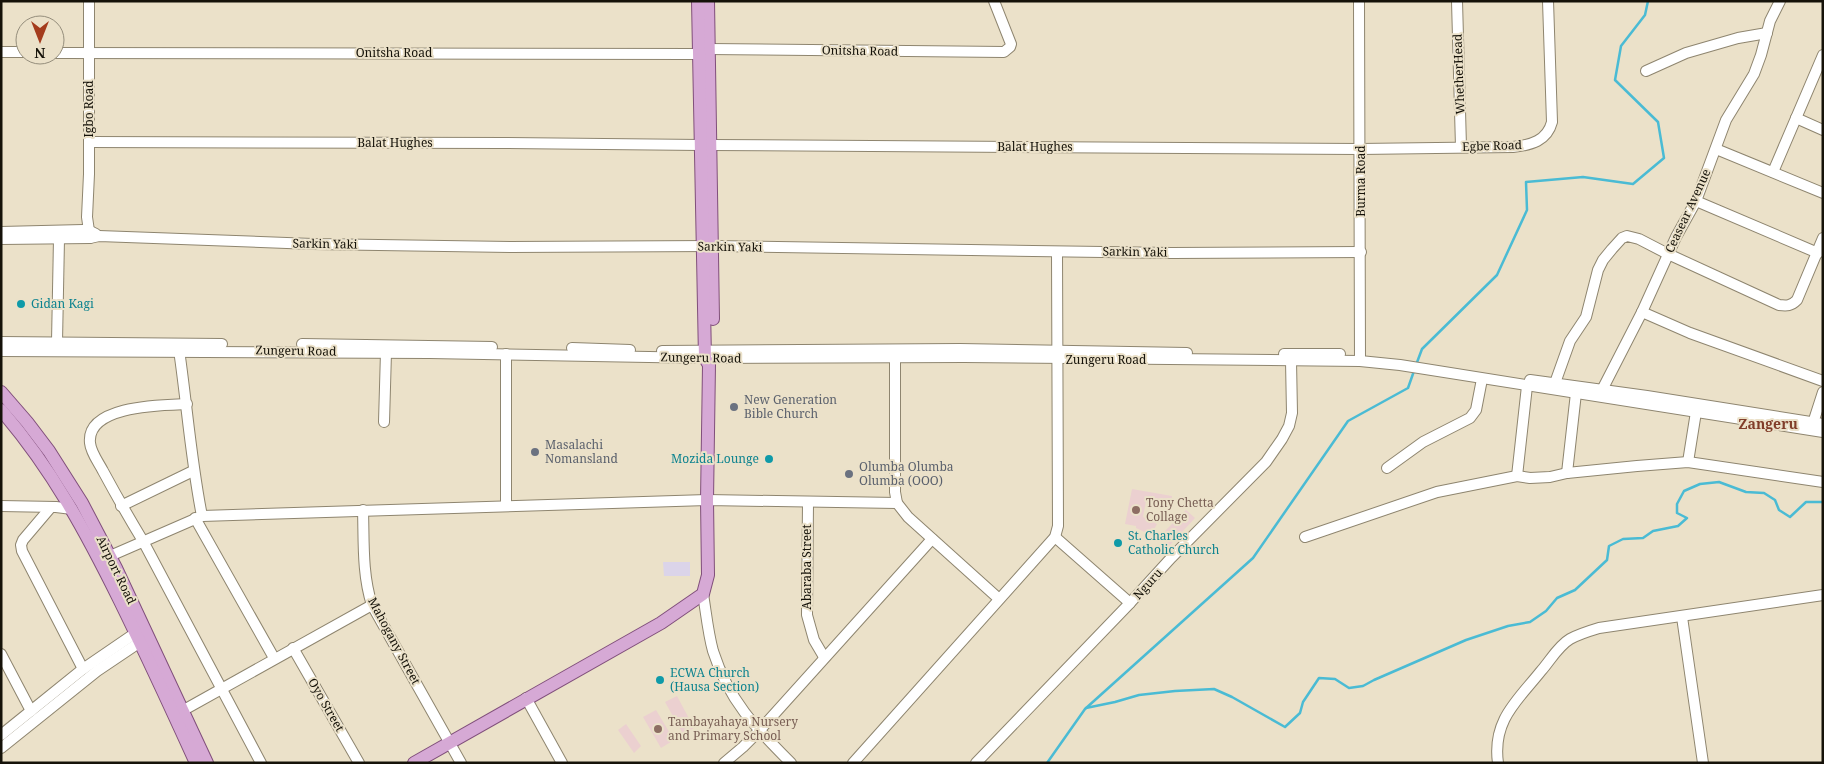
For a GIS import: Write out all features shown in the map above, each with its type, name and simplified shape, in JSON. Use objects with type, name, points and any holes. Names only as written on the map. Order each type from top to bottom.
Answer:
[{"type":"main road","points":[[414,763],[661,623],[703,594],[708,575],[709,357],[703,52],[698,1]]},
{"type":"main road","points":[[703,52],[708,1]]},
{"type":"main road","name":"Airport Road","points":[[1,392],[27,422],[48,451],[82,503],[110,556],[196,763]]},
{"type":"main road","name":"Airport Road","points":[[1,410],[37,456],[72,509],[142,634],[207,763]]},
{"type":"street","name":"Igbo Road","points":[[89,1],[87,217],[89,235]]},
{"type":"street","name":"Onitsha Road","points":[[65,53],[1004,52],[1011,44],[994,1]]},
{"type":"street","name":"Burma Road","points":[[1359,1],[1360,358]]},
{"type":"street","name":"WhetherHead","points":[[1457,1],[1461,147]]},
{"type":"street","name":"Egbe Road","points":[[1360,149],[1528,145],[1543,138],[1549,131],[1552,122],[1548,1]]},
{"type":"street","name":"Ceasear Avenue","points":[[1602,390],[1696,201],[1726,120],[1754,74],[1767,33],[1780,1]]},
{"type":"street","points":[[1646,71],[1686,53],[1738,38],[1767,33]]},
{"type":"street","points":[[1,52],[15,52]]},
{"type":"street","points":[[1773,172],[1820,66],[1823,55]]},
{"type":"street","points":[[1796,118],[1823,130]]},
{"type":"street","name":"Balat Hughes","points":[[89,142],[1360,149]]},
{"type":"street","points":[[1716,149],[1823,193]]},
{"type":"street","points":[[1696,201],[1818,253]]},
{"type":"street","points":[[1,232],[89,235]]},
{"type":"street","name":"Sarkin Yaki","points":[[1,239],[58,239],[89,235],[313,244],[510,247],[707,246],[1057,252],[1361,252]]},
{"type":"street","points":[[1555,383],[1570,341],[1586,317],[1598,270],[1603,260],[1622,238],[1632,236],[1779,305],[1790,306],[1797,300],[1823,238]]},
{"type":"street","points":[[57,342],[58,239]]},
{"type":"street","points":[[853,763],[1055,536],[1058,526],[1057,252]]},
{"type":"street","points":[[1642,312],[1690,333],[1823,381]]},
{"type":"street","points":[[1,342],[423,345],[709,357],[932,349],[1058,355],[1360,358]]},
{"type":"street","points":[[179,350],[187,404],[199,517],[274,658]]},
{"type":"street","name":"Zungeru Road","points":[[1,351],[179,350],[709,357],[1058,355],[1292,361],[1360,358],[1418,366]]},
{"type":"street","points":[[384,422],[386,352]]},
{"type":"street","points":[[506,354],[506,506]]},
{"type":"street","points":[[895,357],[894,492],[897,503],[908,517],[998,598]]},
{"type":"street","name":"Nguru","points":[[976,763],[1171,558],[1266,462],[1289,426],[1292,414],[1292,361]]},
{"type":"street","points":[[1418,366],[1647,396],[1818,423],[1823,392]]},
{"type":"street","points":[[1418,366],[1482,379],[1823,432]]},
{"type":"street","points":[[1387,468],[1422,442],[1470,418],[1476,410],[1482,379]]},
{"type":"street","points":[[1517,476],[1527,386]]},
{"type":"street","points":[[1567,473],[1576,394]]},
{"type":"street","points":[[187,404],[129,409],[97,424],[93,430],[90,443],[121,506],[143,541],[220,688],[262,763]]},
{"type":"street","points":[[1688,462],[1696,412]]},
{"type":"street","points":[[1305,537],[1436,492],[1517,476],[1544,477],[1567,473],[1688,462],[1823,482]]},
{"type":"street","points":[[121,506],[194,471]]},
{"type":"street","points":[[110,556],[199,517],[363,510],[707,500],[897,503]]},
{"type":"street","name":"Abaraba Street","points":[[808,503],[807,615],[814,640],[824,657]]},
{"type":"street","points":[[1,506],[72,509]]},
{"type":"street","points":[[51,507],[23,540],[21,545],[22,551],[83,669]]},
{"type":"street","name":"Mahogany Street","points":[[363,510],[365,571],[372,605],[461,763]]},
{"type":"street","points":[[1055,536],[1130,603]]},
{"type":"street","points":[[724,763],[759,731],[932,539]]},
{"type":"street","points":[[703,594],[712,649],[725,682],[742,710],[759,731],[791,763]]},
{"type":"street","points":[[1498,763],[1499,743],[1508,711],[1558,650],[1569,640],[1599,628],[1823,596]]},
{"type":"street","points":[[182,711],[220,688],[372,605]]},
{"type":"street","points":[[1682,616],[1703,763]]},
{"type":"street","points":[[1,735],[83,669],[142,634]]},
{"type":"street","points":[[2,745],[142,634]]},
{"type":"street","name":"Oyo Street","points":[[294,648],[359,763]]},
{"type":"street","points":[[1,654],[31,711]]},
{"type":"street","points":[[526,698],[562,763]]},
{"type":"shaded area","name":"Tony Chetta Collage","points":[[1132,489],[1172,496],[1171,505],[1146,501],[1143,517],[1157,524],[1151,535],[1136,528],[1136,526],[1125,524]]},
{"type":"shaded area","name":"Tony Chetta Collage","points":[[1186,510],[1195,518],[1169,546],[1158,538]]},
{"type":"shaded area","points":[[663,562],[690,562],[690,576],[664,576]]},
{"type":"shaded area","name":"Tambayahaya Nursery and Primary School","points":[[677,696],[694,728],[683,734],[665,702]]},
{"type":"shaded area","name":"Tambayahaya Nursery and Primary School","points":[[656,710],[674,740],[661,748],[643,717]]},
{"type":"shaded area","name":"Tambayahaya Nursery and Primary School","points":[[626,724],[641,746],[634,753],[618,730]]},
{"type":"waterway","points":[[1416,365],[1422,349],[1497,275],[1527,210],[1526,182],[1583,177],[1633,184],[1664,158],[1658,122],[1615,80],[1621,46],[1645,15],[1648,1]]},
{"type":"waterway","points":[[1047,763],[1085,709],[1253,558],[1348,421],[1408,388],[1414,371]]},
{"type":"waterway","points":[[1086,708],[1139,695],[1214,689],[1285,727],[1300,713],[1303,702],[1319,678],[1335,679],[1349,688],[1363,686],[1466,640],[1508,626],[1530,622],[1546,611],[1557,598],[1575,590],[1607,560],[1609,546],[1623,539],[1643,538],[1653,531],[1678,526],[1687,518],[1677,513],[1677,504],[1684,491],[1700,484],[1719,482],[1746,492],[1764,493],[1775,500],[1779,510],[1790,517],[1806,502],[1823,502]]},
{"type":"place","name":"Gidan Kagi","points":[[21,304]]},
{"type":"place","name":"New Generation Bible Church","points":[[734,407]]},
{"type":"place","name":"Masalachi Nomansland","points":[[535,452]]},
{"type":"place","name":"Mozida Lounge","points":[[769,459]]},
{"type":"place","name":"Olumba Olumba Olumba (OOO)","points":[[849,474]]},
{"type":"place","name":"Tony Chetta Collage","points":[[1136,510]]},
{"type":"place","name":"St. Charles Catholic Church","points":[[1118,543]]},
{"type":"place","name":"ECWA Church (Hausa Section)","points":[[660,680]]},
{"type":"place","name":"Tambayahaya Nursery and Primary School","points":[[658,729]]},
{"type":"district","name":"Zangeru","points":[[1768,424]]}]
